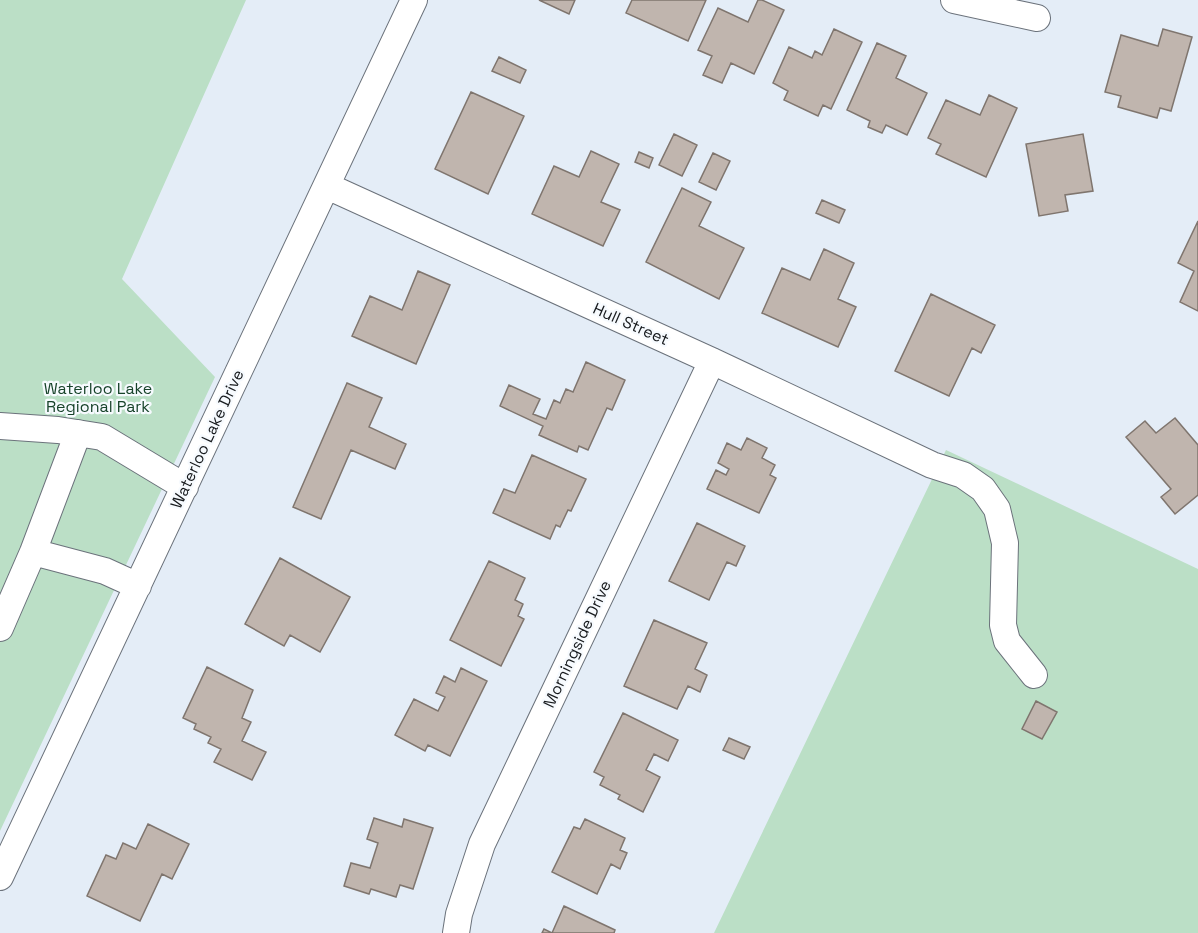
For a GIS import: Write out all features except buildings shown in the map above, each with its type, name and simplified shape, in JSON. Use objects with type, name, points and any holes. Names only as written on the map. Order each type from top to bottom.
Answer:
[{"type":"street","name":"Waterloo Lake Drive","points":[[0,877],[414,0]]},
{"type":"street","points":[[954,0],[1037,18]]},
{"type":"street","name":"Hull Street","points":[[327,186],[712,361],[932,465],[963,475],[983,489],[997,509],[1005,543],[1003,579],[1004,625],[1007,641],[1034,675]]},
{"type":"street","name":"Morningside Drive","points":[[456,933],[459,915],[482,844],[712,361]]},
{"type":"street","points":[[0,426],[102,437],[184,487]]},
{"type":"street","points":[[0,628],[33,552],[78,434]]},
{"type":"street","points":[[33,552],[105,571],[138,586]]},
{"type":"green space","name":"Waterloo Lake Regional Park","points":[[0,0],[246,0],[122,279],[215,377],[0,831]]},
{"type":"green space","points":[[946,450],[1198,569],[1198,933],[714,933]]}]
